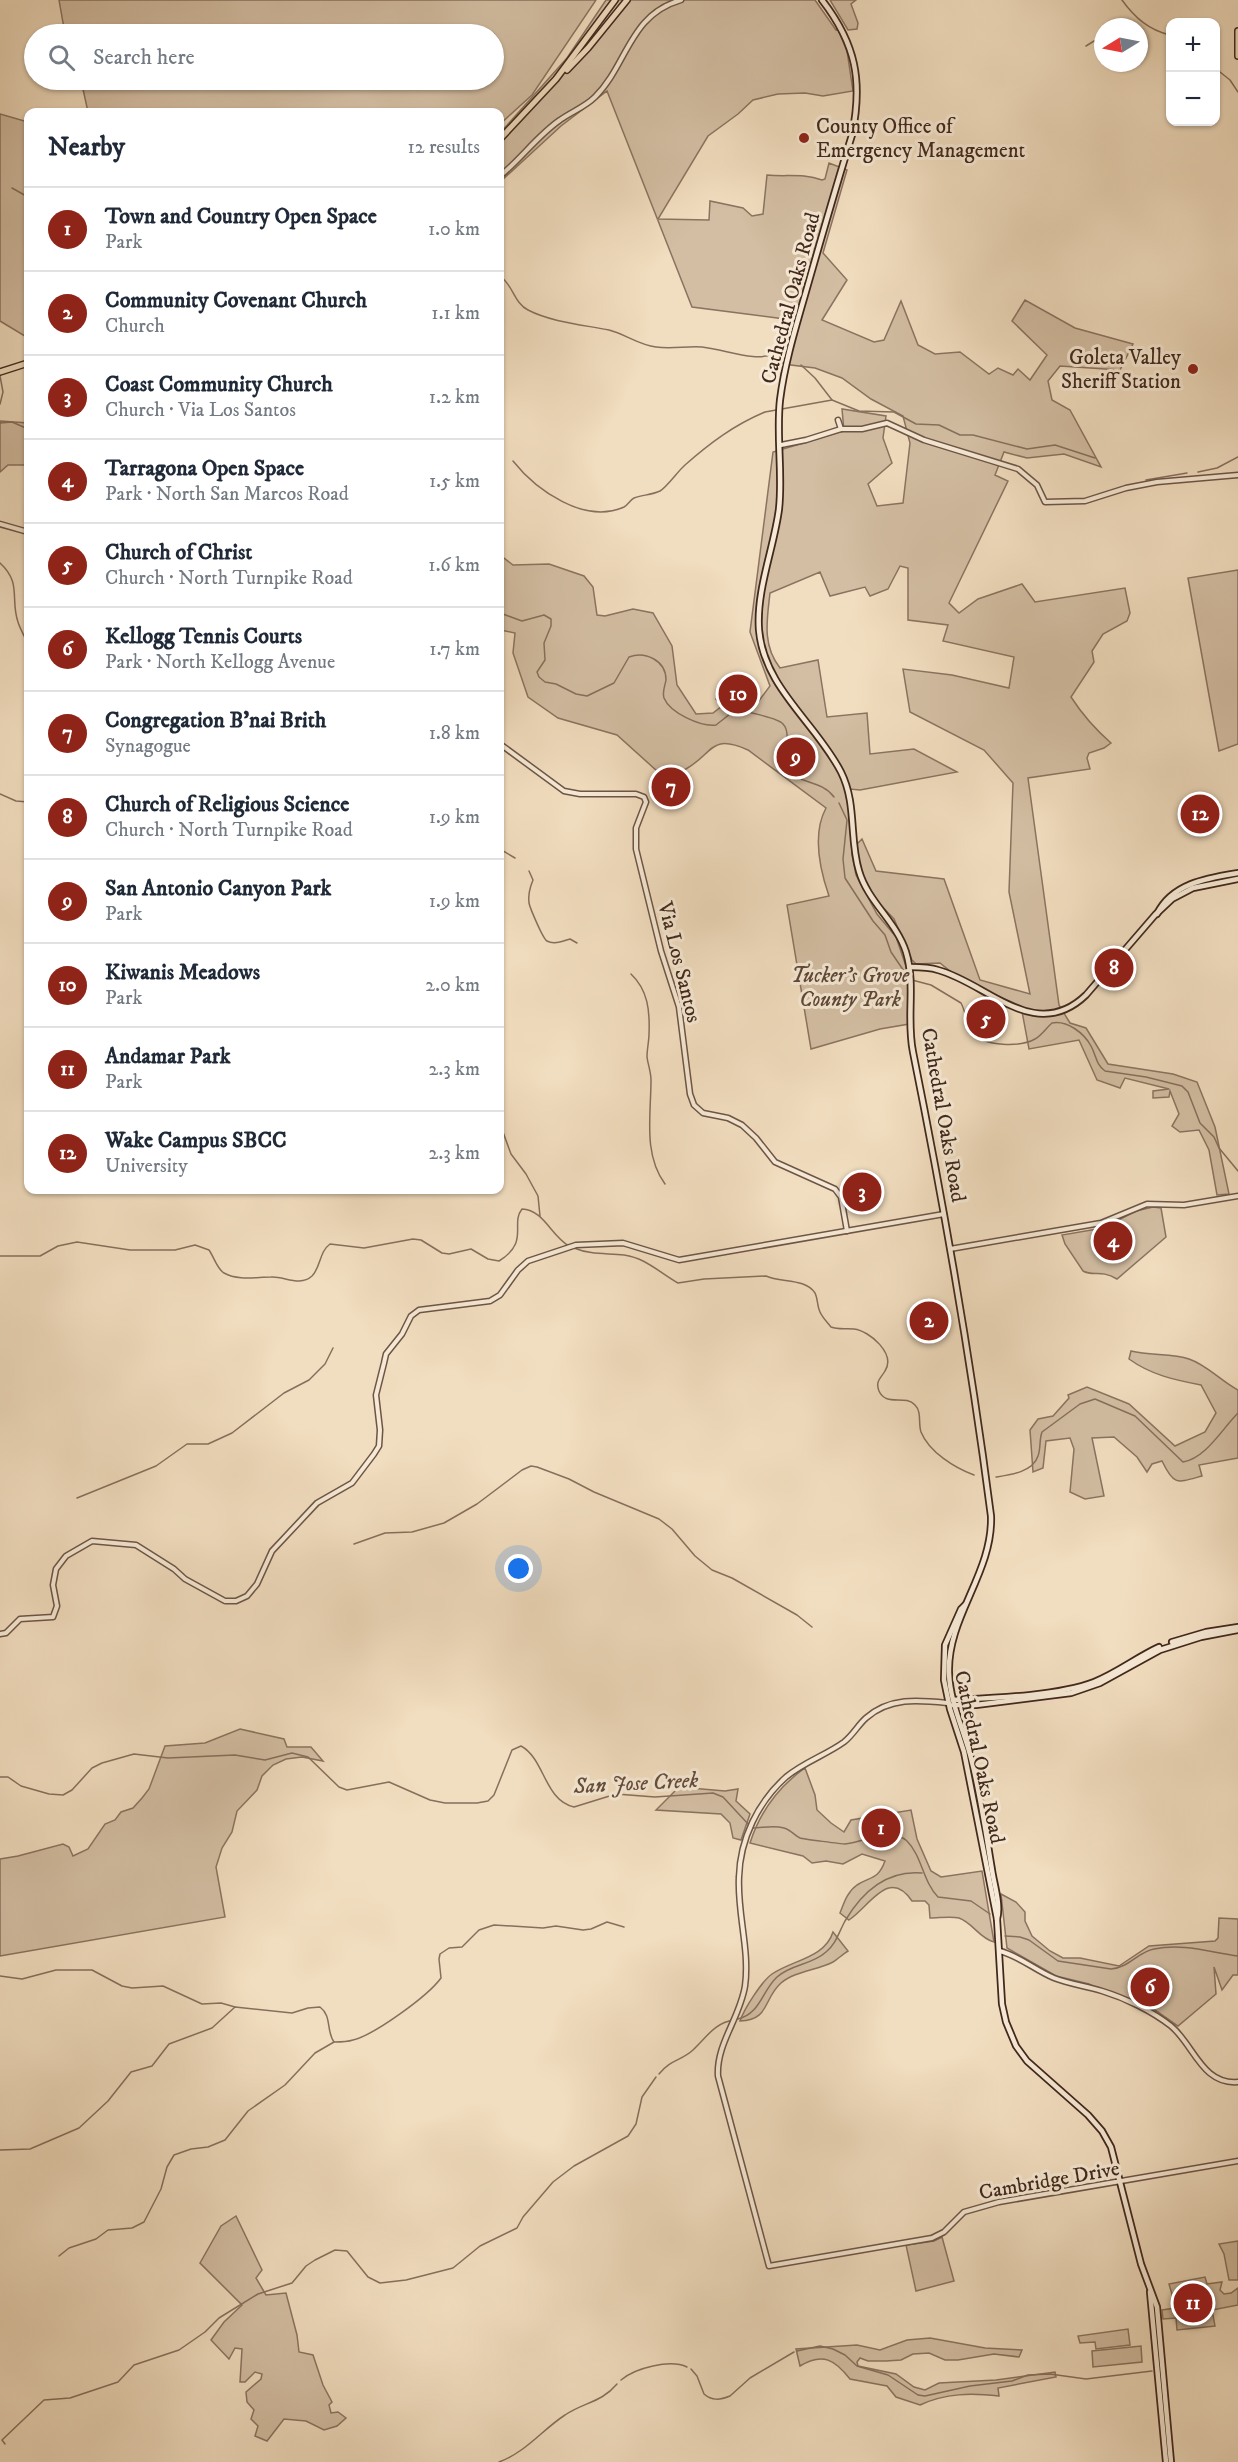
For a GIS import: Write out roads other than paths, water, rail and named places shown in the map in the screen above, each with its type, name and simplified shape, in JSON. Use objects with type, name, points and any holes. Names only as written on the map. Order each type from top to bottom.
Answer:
[{"type":"main road","points":[[556,79],[613,0]]},
{"type":"main road","points":[[504,135],[588,48],[627,0]]},
{"type":"main road","name":"Cathedral Oaks Road","points":[[822,0],[845,36],[850,49],[857,81],[856,107],[852,135],[786,367],[780,406],[778,515],[759,614],[762,648],[776,681],[844,778],[852,803],[854,847],[859,873],[869,894],[900,938],[910,967],[912,1050],[950,1249],[991,1516],[987,1553],[945,1645],[943,1670],[964,1752],[997,1919],[1003,2013],[1016,2046],[1031,2065],[1082,2109],[1102,2131],[1111,2147],[1141,2264],[1155,2297],[1171,2462]]},
{"type":"main road","points":[[1238,31],[1238,56]]},
{"type":"main road","points":[[0,372],[24,364]]},
{"type":"main road","points":[[1157,914],[1170,896],[1189,884],[1238,873]]},
{"type":"main road","points":[[910,967],[925,967],[945,972],[1021,1011],[1052,1012],[1072,1005],[1083,998],[1172,899],[1193,888],[1238,879]]},
{"type":"main road","points":[[952,1703],[976,1705],[1071,1694],[1100,1683],[1160,1650],[1201,1636],[1238,1629]]},
{"type":"main road","name":"Cathedral Oaks Road","points":[[1149,2286],[1166,2462]]},
{"type":"street","points":[[504,172],[560,120],[595,97],[648,17],[664,6],[681,0]]},
{"type":"street","points":[[838,420],[841,429]]},
{"type":"street","points":[[781,445],[841,429],[862,429],[887,423],[924,440],[992,459],[1018,469],[1037,485],[1045,502],[1085,501],[1126,488],[1157,482],[1238,475]]},
{"type":"street","points":[[0,524],[24,531]]},
{"type":"street","name":"Via Los Santos","points":[[504,747],[564,791],[580,794],[643,796],[646,802],[635,834],[636,849],[661,951],[679,1007],[691,1100],[703,1113],[728,1118],[742,1125],[775,1162],[835,1190],[841,1197],[847,1231]]},
{"type":"street","points":[[950,1249],[1101,1223],[1148,1204],[1184,1205],[1238,1196]]},
{"type":"street","points":[[0,1634],[6,1633],[20,1619],[53,1617],[57,1606],[53,1585],[54,1573],[70,1553],[92,1541],[136,1545],[174,1569],[185,1579],[225,1601],[236,1601],[248,1596],[257,1584],[272,1551],[317,1503],[352,1483],[375,1454],[380,1430],[376,1395],[386,1354],[402,1334],[411,1316],[424,1308],[478,1303],[495,1299],[504,1291],[523,1265],[576,1245],[623,1243],[679,1260],[944,1214]]},
{"type":"street","name":"Cambridge Drive","points":[[952,1703],[905,1701],[890,1704],[873,1713],[844,1741],[788,1776],[772,1790],[747,1835],[739,1878],[746,1966],[745,1987],[740,2007],[722,2046],[717,2070],[769,2266],[925,2240],[944,2232],[959,2215],[999,2202],[1238,2161]]},
{"type":"street","points":[[1000,1951],[1055,1978],[1103,1991],[1153,2014],[1181,2036],[1211,2075],[1221,2080],[1238,2082]]},
{"type":"waterway","points":[[1122,0],[1143,22],[1166,34]]},
{"type":"waterway","points":[[1086,46],[1094,41]]},
{"type":"waterway","points":[[1220,72],[1230,80],[1238,92]]},
{"type":"waterway","points":[[12,188],[24,195]]},
{"type":"waterway","points":[[504,280],[516,299],[528,310],[568,323],[609,330],[644,344],[668,348],[702,347],[760,357],[779,353]]},
{"type":"waterway","points":[[801,365],[815,378],[832,400],[859,411],[894,412],[916,424],[939,425],[960,435],[973,435],[1027,449],[1055,445],[1095,458]]},
{"type":"waterway","points":[[0,376],[3,392],[0,404]]},
{"type":"waterway","points":[[513,461],[535,483],[562,502],[593,511],[609,511],[624,507],[634,498],[660,491],[704,449],[754,417],[765,412],[832,400]]},
{"type":"waterway","points":[[0,423],[12,422],[24,427]]},
{"type":"waterway","points":[[1198,472],[1217,468],[1238,457]]},
{"type":"waterway","points":[[1146,480],[1187,473]]},
{"type":"waterway","points":[[0,563],[11,577],[16,614],[24,636]]},
{"type":"waterway","points":[[504,614],[522,621],[544,615],[551,619],[551,626],[544,643],[545,660],[537,672],[545,682],[556,684],[576,694],[587,696],[614,683],[629,657],[642,655],[659,662],[666,680],[664,698],[667,704],[687,718],[702,724],[716,725],[735,710],[775,719],[786,729],[784,755],[786,768],[795,777],[824,788],[834,797]]},
{"type":"waterway","points":[[0,794],[24,802]]},
{"type":"waterway","points":[[839,803],[847,820],[843,859],[845,878],[885,935],[891,952],[908,977]]},
{"type":"waterway","points":[[504,851],[515,858]]},
{"type":"waterway","points":[[529,871],[533,880],[529,891],[529,903],[545,939],[553,943],[570,939],[577,943]]},
{"type":"waterway","points":[[631,974],[641,987],[648,1009],[647,1057],[651,1074],[651,1147],[658,1172],[665,1184]]},
{"type":"waterway","points":[[912,980],[931,985],[961,1003],[973,1033],[985,1041],[1003,1044],[1029,1042],[1052,1023],[1063,1024],[1074,1028],[1084,1036],[1105,1071],[1146,1077],[1182,1086],[1188,1092],[1200,1123],[1214,1137],[1219,1148],[1238,1171]]},
{"type":"waterway","points":[[504,1135],[511,1154],[526,1174],[538,1196],[540,1216]]},
{"type":"waterway","points":[[0,1256],[40,1256],[58,1246],[77,1242],[130,1250],[175,1250],[195,1245],[209,1250],[219,1269],[229,1275],[247,1278],[276,1277],[302,1281],[312,1276],[326,1247],[330,1244],[364,1248],[413,1239],[421,1240],[442,1253],[449,1254],[471,1249],[488,1259],[499,1261],[514,1247],[522,1209],[536,1214],[569,1246]]},
{"type":"waterway","points":[[574,1248],[593,1253],[632,1257],[678,1283],[704,1279],[766,1276],[811,1288],[815,1293],[823,1318],[831,1327],[860,1331],[880,1344],[887,1358],[885,1371],[878,1382],[882,1396],[891,1400],[906,1400],[915,1405],[921,1432],[930,1446],[951,1464],[974,1475]]},
{"type":"waterway","points":[[77,1498],[156,1466],[187,1444],[208,1444],[232,1433],[284,1393],[309,1380],[325,1364],[333,1348]]},
{"type":"waterway","points":[[996,1477],[1020,1472],[1031,1466],[1038,1456],[1042,1432],[1080,1404],[1095,1399],[1135,1416],[1183,1462],[1206,1449],[1238,1413]]},
{"type":"waterway","points":[[354,1544],[385,1533],[412,1532],[444,1523],[477,1504],[522,1470],[531,1466],[537,1467],[659,1519],[672,1529],[695,1556],[712,1570],[732,1578],[797,1615],[812,1627]]},
{"type":"waterway","name":"San Jose Creek","points":[[0,1777],[8,1777],[21,1786],[49,1794],[63,1795],[72,1790],[92,1768],[134,1754],[168,1758],[235,1755],[265,1760],[292,1753],[308,1757],[339,1787],[347,1790],[389,1782],[430,1800],[445,1803],[477,1803],[488,1801],[494,1795],[512,1750],[521,1746],[535,1760],[556,1796],[564,1803],[574,1807],[616,1794],[655,1797],[713,1793],[723,1797],[749,1825]]},
{"type":"waterway","name":"San Jose Creek","points":[[752,1828],[780,1827],[800,1838],[845,1844],[877,1836],[901,1837],[912,1847],[929,1884],[938,1897],[971,1901],[990,1914]]},
{"type":"waterway","points":[[738,2019],[756,2007],[777,1977],[789,1969],[814,1960],[829,1949],[852,1910],[868,1892],[887,1879],[898,1875],[922,1873]]},
{"type":"waterway","points":[[0,2150],[30,2149],[79,2128],[108,2101],[131,2072],[152,2066],[169,2044],[212,2028],[235,2007],[292,2013],[320,2007],[328,2019],[334,2042],[348,2041],[374,2031],[425,1995],[441,1978],[440,1954],[449,1948],[462,1947],[479,1930],[494,1925],[543,1928],[556,1926],[583,1930],[607,1922],[624,1927]]},
{"type":"waterway","name":"San Jose Creek","points":[[1005,1936],[1029,1940],[1058,1961],[1111,1969],[1123,1966],[1143,1953],[1165,1947],[1238,1956]]},
{"type":"waterway","points":[[0,1976],[22,1979],[56,1970],[92,1970],[122,1986],[132,1988],[163,1986],[202,2004],[221,2003],[235,2007]]},
{"type":"waterway","points":[[659,2074],[668,2065],[693,2050],[716,2027],[734,2020]]},
{"type":"waterway","points":[[59,2256],[69,2248],[96,2239],[108,2230],[132,2228],[144,2222],[161,2189],[167,2167],[174,2155],[191,2149],[208,2147],[225,2140],[248,2111],[285,2085],[315,2053],[334,2042]]},
{"type":"waterway","points":[[5,2444],[2,2440],[44,2400],[70,2398],[118,2382],[134,2365],[179,2350],[205,2332],[219,2318],[258,2294],[292,2283],[306,2266],[335,2250],[347,2251],[368,2277],[380,2283],[406,2280],[453,2268],[480,2246],[517,2228],[523,2217],[553,2182],[574,2166],[628,2136],[636,2124],[642,2097],[656,2077]]},
{"type":"waterway","points":[[797,2351],[820,2346],[833,2349],[845,2355],[857,2366],[888,2375],[918,2395],[925,2396],[970,2386],[1012,2381],[1028,2375],[1050,2374],[1086,2379],[1152,2371]]},
{"type":"waterway","points":[[691,2369],[697,2376],[704,2394],[710,2398],[719,2399],[730,2396],[750,2378],[794,2352]]},
{"type":"waterway","points":[[621,2380],[635,2372],[662,2364],[687,2367]]},
{"type":"waterway","points":[[499,2462],[526,2447],[565,2415],[599,2399],[617,2384]]},
{"type":"place","name":"County Office of Emergency Management","points":[[804,138]]},
{"type":"place","name":"Goleta Valley Sheriff Station","points":[[1193,369]]},
{"type":"place","name":"Kiwanis Meadows","points":[[738,694]]},
{"type":"place","name":"San Antonio Canyon Park","points":[[796,757]]},
{"type":"place","name":"Congregation B'nai Brith","points":[[671,787]]},
{"type":"place","name":"Wake Campus SBCC","points":[[1200,814]]},
{"type":"place","name":"Church of Religious Science","points":[[1114,968]]},
{"type":"place","name":"Church of Christ","points":[[986,1019]]},
{"type":"place","name":"Coast Community Church","points":[[862,1192]]},
{"type":"place","name":"Tarragona Open Space","points":[[1113,1241]]},
{"type":"place","name":"Community Covenant Church","points":[[929,1321]]},
{"type":"place","name":"Town and Country Open Space","points":[[881,1828]]},
{"type":"place","name":"Kellogg Tennis Courts","points":[[1150,1987]]},
{"type":"place","name":"Andamar Park","points":[[1193,2303]]},
{"type":"park label","name":"Tucker's Grove County Park","points":[[850,987]]}]
